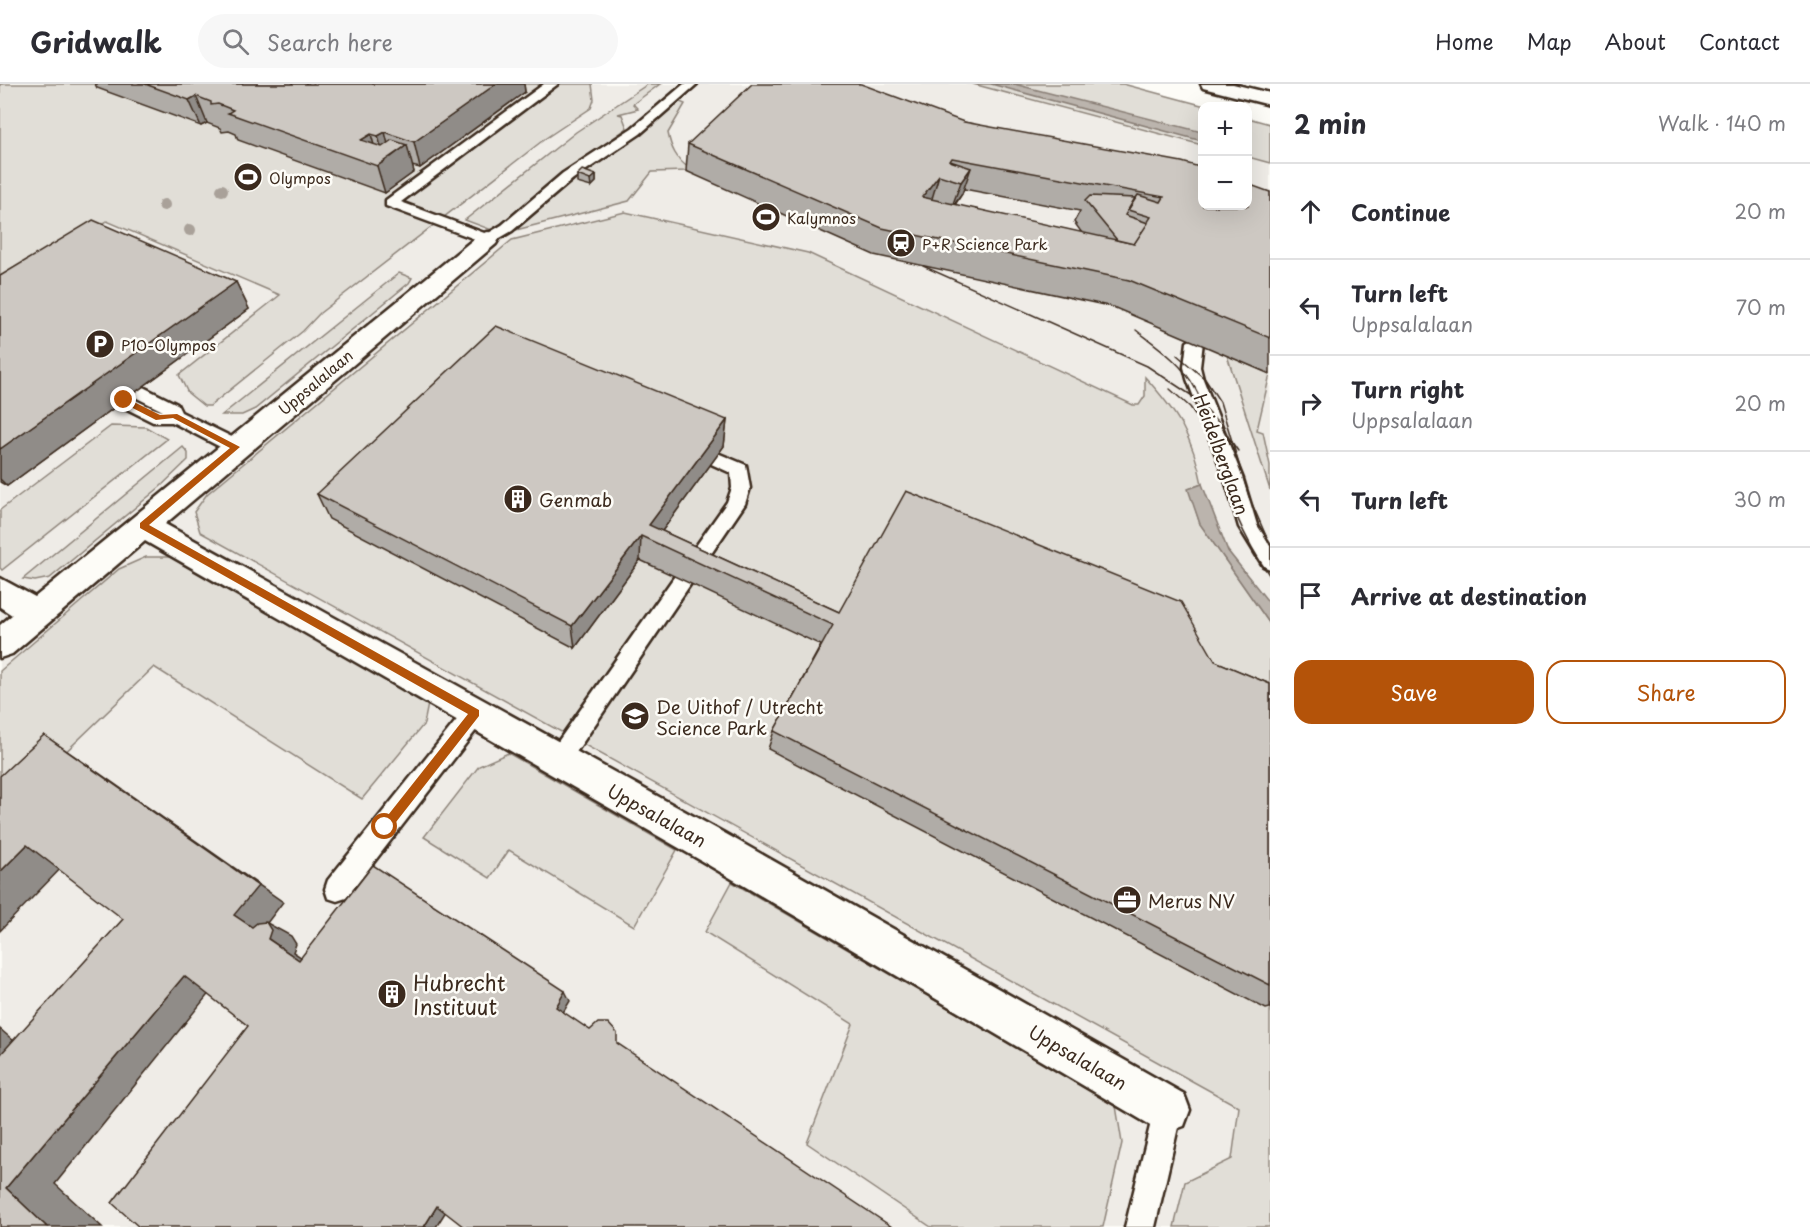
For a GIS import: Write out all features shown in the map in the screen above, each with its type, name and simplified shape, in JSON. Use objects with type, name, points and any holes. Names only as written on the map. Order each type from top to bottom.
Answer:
[{"type":"main road","points":[[1210,84],[1270,99]]},
{"type":"main road","name":"Uppsalalaan","points":[[0,644],[488,239]]},
{"type":"main road","name":"Uppsalalaan","points":[[143,525],[1168,1110]]},
{"type":"main road","points":[[0,591],[36,614]]},
{"type":"lane","points":[[552,84],[391,203],[488,239],[507,228],[568,176],[636,131],[691,84]]},
{"type":"lane","name":"Heidelberglaan","points":[[1195,342],[1192,367],[1195,379],[1234,479],[1248,527],[1270,561]]},
{"type":"lane","points":[[114,371],[137,391],[171,408],[174,416]]},
{"type":"lane","points":[[84,392],[124,400],[159,418],[174,416],[236,447]]},
{"type":"lane","points":[[558,760],[736,504],[741,488],[740,470],[715,458]]},
{"type":"lane","points":[[337,889],[476,713]]},
{"type":"lane","points":[[1140,1227],[1168,1110]]},
{"type":"shaded area","name":"De Uithof / Utrecht Science Park","points":[[0,84],[1070,84],[1198,120],[1198,210],[1252,210],[1252,134],[1270,139],[1270,1227],[0,1227]]},
{"type":"shaded area","name":"Olympos","points":[[0,84],[592,84],[594,100],[591,108],[546,138],[320,313],[303,331],[210,406],[204,406],[188,393],[179,375],[280,295],[107,221],[0,286]]},
{"type":"shaded area","points":[[648,84],[660,84],[633,104],[638,109],[618,114],[622,115],[627,128],[590,155],[497,232],[465,220],[576,132]]},
{"type":"shaded area","points":[[973,84],[1123,84],[1198,104],[1198,144]]},
{"type":"shaded area","points":[[991,84],[1014,84],[1198,131],[1198,140]]},
{"type":"shaded area","points":[[678,101],[685,104],[668,133],[675,153],[689,168],[686,171],[652,172],[629,201],[516,230],[584,172],[644,131]]},
{"type":"shaded area","points":[[1252,119],[1270,124],[1270,163],[1252,158]]},
{"type":"shaded area","points":[[625,212],[808,253],[1133,405],[1139,405],[1145,396],[1145,377],[1175,414],[1194,452],[1202,484],[1189,489],[1200,524],[1270,624],[1270,1227],[1174,1227],[1185,1182],[1232,1159],[1239,1107],[200,532],[194,512],[207,494],[512,240]]},
{"type":"shaded area","points":[[399,273],[412,278],[409,283],[255,409],[242,415],[222,415]]},
{"type":"shaded area","points":[[1227,355],[1270,374],[1257,430],[1263,432],[1270,465],[1270,490]]},
{"type":"shaded area","points":[[111,426],[146,427],[167,439],[2,570],[0,568],[0,510]]},
{"type":"shaded area","points":[[183,447],[188,453],[188,460],[160,487],[50,578],[35,581],[23,579]]},
{"type":"shaded area","points":[[1202,484],[1228,551],[1270,604],[1270,624],[1200,524],[1188,489]]},
{"type":"shaded area","points":[[146,557],[170,557],[428,704],[424,724],[362,799],[154,667],[0,815],[0,671],[119,569]]},
{"type":"shaded area","points":[[508,753],[677,850],[634,926],[509,850],[490,878],[424,837],[479,766]]},
{"type":"shaded area","points":[[732,882],[1116,1106],[1122,1143],[1103,1227],[931,1227],[807,1143],[853,1024],[705,932]]},
{"type":"building","points":[[145,84],[496,84],[414,142],[385,132],[378,136],[371,134],[361,140],[382,147],[392,140],[407,145],[377,166],[228,113],[233,110],[218,104],[211,105],[211,102],[196,96],[189,100]]},
{"type":"building","name":"P+R Science Park","points":[[752,84],[861,84],[964,122],[1198,167],[1198,210],[1252,210],[1252,185],[1270,192],[1270,338],[1129,280],[882,228],[688,144]],"holes":[[[952,158],[1164,197],[1161,202],[1138,195],[1128,210],[1151,217],[1134,244],[922,197],[939,175],[961,182],[971,168],[950,161]]]},
{"type":"building","points":[[582,170],[596,175],[590,180],[577,175]]},
{"type":"building","points":[[1090,196],[1135,198],[1125,215],[1148,223],[1134,244],[1117,240],[1085,201]]},
{"type":"building","name":"P10-Olympos","points":[[93,220],[236,282],[0,449],[0,276]]},
{"type":"building","points":[[496,326],[727,420],[649,525],[839,612],[906,491],[1181,602],[1215,661],[1270,684],[1270,985],[774,731],[833,625],[641,536],[572,626],[317,494]]},
{"type":"building","name":"Hubrecht Instituut","points":[[44,735],[258,886],[234,915],[252,927],[257,923],[266,922],[271,930],[268,939],[299,960],[373,865],[565,991],[556,1007],[590,1030],[598,1023],[608,1023],[617,1033],[617,1043],[892,1227],[464,1227],[437,1206],[424,1227],[139,1227],[112,1203],[248,1026],[184,976],[6,1188],[47,1227],[0,1227],[0,1055],[123,919],[27,845],[0,872],[0,776]]},
{"type":"tram line","points":[[923,266],[1147,366],[1191,395],[1204,408]]},
{"type":"tram line","points":[[1136,330],[1161,349],[1190,379],[1204,408]]},
{"type":"tram line","points":[[1177,355],[1205,379],[1220,402],[1233,443]]},
{"type":"tram line","points":[[1170,389],[1190,407],[1205,429]]},
{"type":"tram line","points":[[1204,408],[1218,422],[1233,443]]},
{"type":"tram line","points":[[1204,408],[1214,450],[1230,500],[1243,531],[1270,576]]},
{"type":"tram line","points":[[1233,443],[1238,451]]},
{"type":"tram line","points":[[1233,443],[1249,497],[1270,545]]},
{"type":"place","name":"Olympos","points":[[248,177]]},
{"type":"place","name":"Kalymnos","points":[[766,217]]},
{"type":"place","name":"P+R Science Park","points":[[901,243]]},
{"type":"place","name":"P10-Olympos","points":[[100,344]]},
{"type":"place","name":"Genmab","points":[[518,499]]},
{"type":"place","name":"De Uithof / Utrecht Science Park","points":[[635,716]]},
{"type":"place","name":"Merus NV","points":[[1127,900]]},
{"type":"place","name":"Hubrecht Instituut","points":[[392,994]]},
{"type":"route","points":[[124,400],[159,418],[174,416],[236,447],[143,525],[476,713],[385,827]]}]
